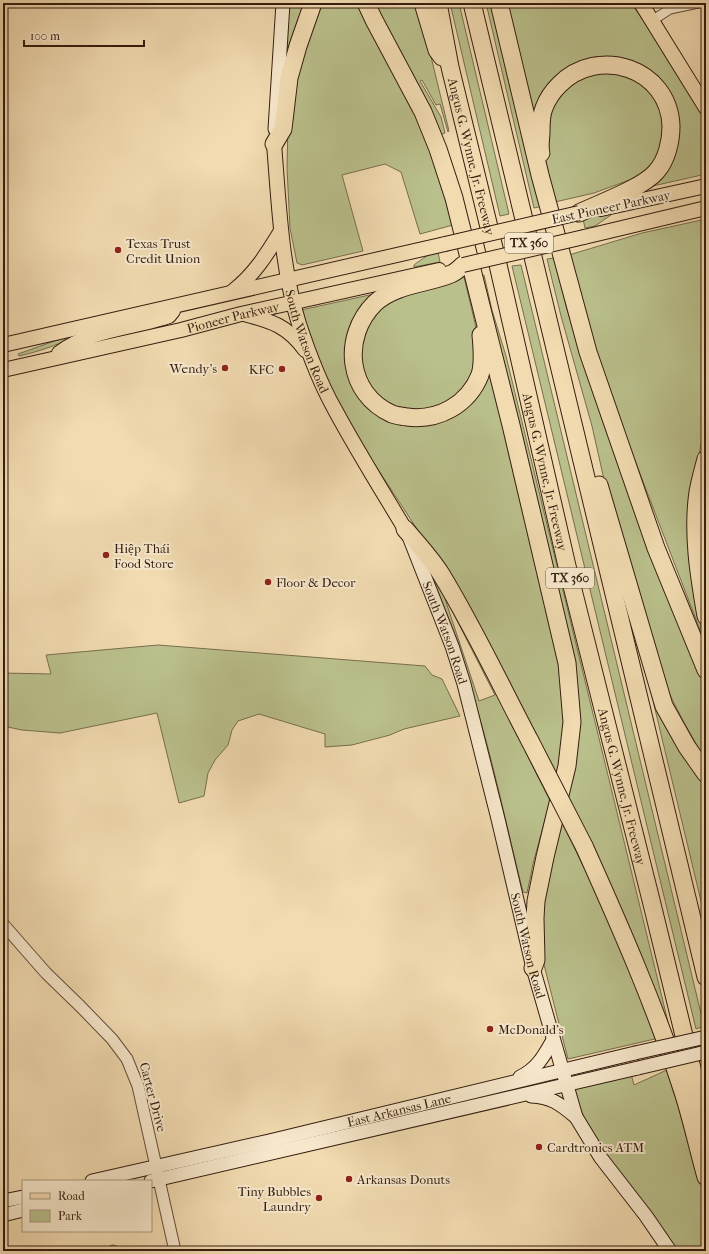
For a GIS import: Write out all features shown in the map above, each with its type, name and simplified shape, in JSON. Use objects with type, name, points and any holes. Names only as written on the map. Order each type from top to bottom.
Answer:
[{"type":"highway","points":[[274,144],[282,129],[289,78],[313,3]]},
{"type":"highway","points":[[366,3],[423,112],[438,149],[454,198],[481,303],[567,664],[572,722],[567,766],[536,901],[536,960],[533,968]]},
{"type":"highway","points":[[422,3],[437,50],[450,67]]},
{"type":"highway","name":"Angus G. Wynne, Jr. Freeway","points":[[438,3],[450,67],[500,270],[567,566],[706,1126]]},
{"type":"highway","name":"TX 360","points":[[472,3],[706,977]]},
{"type":"highway","points":[[499,3],[540,175],[588,352],[656,548],[706,670]]},
{"type":"highway","points":[[540,175],[542,164],[540,150],[541,121],[544,108],[554,91],[566,78],[583,69],[601,65],[619,66],[645,76],[654,84],[669,111],[671,131],[668,150],[657,171],[643,183],[579,213]]},
{"type":"highway","points":[[456,267],[453,274],[406,287],[388,294],[376,302],[365,314],[359,324],[352,349],[353,362],[364,391],[369,397],[393,415],[416,418],[436,416],[449,410],[460,402],[473,386],[480,374],[483,361],[479,317],[481,303]]},
{"type":"highway","points":[[706,459],[698,492],[696,514],[698,571],[706,616]]},
{"type":"highway","points":[[583,465],[598,482],[664,706],[687,747],[706,774]]},
{"type":"highway","points":[[405,529],[441,574],[584,846],[622,929],[661,1029],[683,1093],[706,1177]]},
{"type":"main road","name":"South Watson Road","points":[[283,3],[274,144],[281,231],[289,280],[299,323],[313,361],[333,407],[405,529],[452,646],[464,684],[498,819],[533,968],[576,1117],[601,1158],[646,1216],[670,1251]]},
{"type":"main road","points":[[641,3],[653,20],[706,108]]},
{"type":"main road","name":"East Pioneer Parkway","points":[[445,244],[706,186]]},
{"type":"main road","name":"East Pioneer Parkway","points":[[456,267],[706,208]]},
{"type":"main road","points":[[231,293],[255,270],[281,231]]},
{"type":"main road","name":"Pioneer Parkway","points":[[3,345],[445,244]]},
{"type":"main road","name":"Pioneer Parkway","points":[[3,370],[181,330],[241,314],[456,267]]},
{"type":"main road","points":[[53,359],[63,350],[101,333],[169,316],[178,305]]},
{"type":"main road","points":[[241,314],[277,324],[288,330],[313,361]]},
{"type":"main road","name":"East Arkansas Lane","points":[[96,1180],[706,1037]]},
{"type":"main road","points":[[506,1084],[534,1069],[542,1059],[553,1040]]},
{"type":"main road","name":"East Arkansas Lane","points":[[155,1181],[706,1052]]},
{"type":"main road","points":[[517,1096],[538,1096],[552,1099],[576,1117]]},
{"type":"main road","points":[[3,1201],[22,1196]]},
{"type":"main road","points":[[3,1215],[22,1210]]},
{"type":"street","points":[[653,20],[669,6],[698,3]]},
{"type":"street","name":"Carter Drive","points":[[3,924],[46,973],[112,1039],[127,1058],[138,1086],[156,1166],[155,1181],[175,1251]]},
{"type":"green space","points":[[287,3],[304,3],[288,48],[285,47]]},
{"type":"green space","points":[[317,3],[357,3],[415,113],[432,155],[453,225],[420,234],[401,172],[385,164],[342,175],[363,251],[302,265],[297,263],[290,228],[287,168],[288,121],[295,74]]},
{"type":"green space","points":[[373,3],[418,3],[449,131],[448,132],[440,104],[436,105],[422,80],[420,81],[441,117],[445,133],[440,135]]},
{"type":"green space","points":[[450,3],[459,3],[509,214],[500,216]]},
{"type":"green space","points":[[486,3],[493,3],[543,206],[534,208]]},
{"type":"green space","points":[[504,3],[631,3],[675,66],[704,116],[706,121],[706,174],[644,188],[675,126],[625,60],[611,57],[595,57],[565,70],[555,77],[538,111],[530,112]]},
{"type":"green space","points":[[603,67],[643,79],[666,120],[661,153],[643,175],[594,193],[555,202],[544,153],[543,142],[545,125],[562,85]]},
{"type":"green space","points":[[610,213],[611,215],[595,226],[585,228],[583,219]]},
{"type":"green space","points":[[706,219],[706,420],[695,474],[691,564],[702,635],[604,380],[569,255],[642,233]]},
{"type":"green space","points":[[438,252],[440,262],[414,267],[414,265],[425,257]]},
{"type":"green space","points":[[555,258],[566,306],[585,368],[706,685],[706,760],[682,719],[661,675],[605,484],[592,426],[561,316],[547,259]]},
{"type":"green space","points":[[521,265],[704,1026],[696,1029],[512,266]]},
{"type":"green space","points":[[484,275],[492,310],[506,356],[668,1022],[664,1023],[564,795],[575,701],[479,276]]},
{"type":"green space","points":[[464,277],[475,323],[478,345],[477,363],[462,394],[439,409],[408,412],[376,397],[357,361],[365,318],[377,306],[434,284]]},
{"type":"green space","points":[[374,294],[351,330],[372,405],[437,419],[491,365],[552,620],[565,704],[558,783],[440,564],[356,436],[329,385],[314,350],[301,310]]},
{"type":"green space","points":[[81,333],[66,341],[43,349],[19,356],[18,354],[60,339]]},
{"type":"green space","points":[[421,554],[425,556],[526,751],[550,801],[533,864],[527,893],[523,892],[482,725],[469,683]],"holes":[[[446,599],[495,695],[479,701]]]},
{"type":"green space","points":[[158,645],[425,666],[432,675],[442,679],[460,716],[404,729],[390,735],[352,745],[325,747],[325,734],[259,714],[238,721],[232,730],[228,745],[215,760],[208,773],[204,796],[179,803],[157,713],[60,733],[22,730],[3,726],[3,673],[51,674],[46,655]]},
{"type":"green space","points":[[649,684],[706,782],[706,922]]},
{"type":"green space","points":[[560,819],[600,900],[659,1038],[568,1059],[539,945],[538,919]]},
{"type":"green space","points":[[669,1069],[696,1155],[706,1199],[706,1251],[676,1251],[603,1153],[585,1120],[572,1088],[631,1074],[634,1085]]},
{"type":"place","name":"Texas Trust Credit Union","points":[[118,250]]},
{"type":"place","name":"Wendy's","points":[[225,368]]},
{"type":"place","name":"KFC","points":[[282,369]]},
{"type":"place","name":"Hiệp Thái Food Store","points":[[106,555]]},
{"type":"place","name":"Floor & Decor","points":[[268,582]]},
{"type":"place","name":"McDonald's","points":[[490,1029]]},
{"type":"place","name":"Cardtronics ATM","points":[[539,1147]]},
{"type":"place","name":"Arkansas Donuts","points":[[349,1179]]},
{"type":"place","name":"Tiny Bubbles Laundry","points":[[319,1198]]}]
